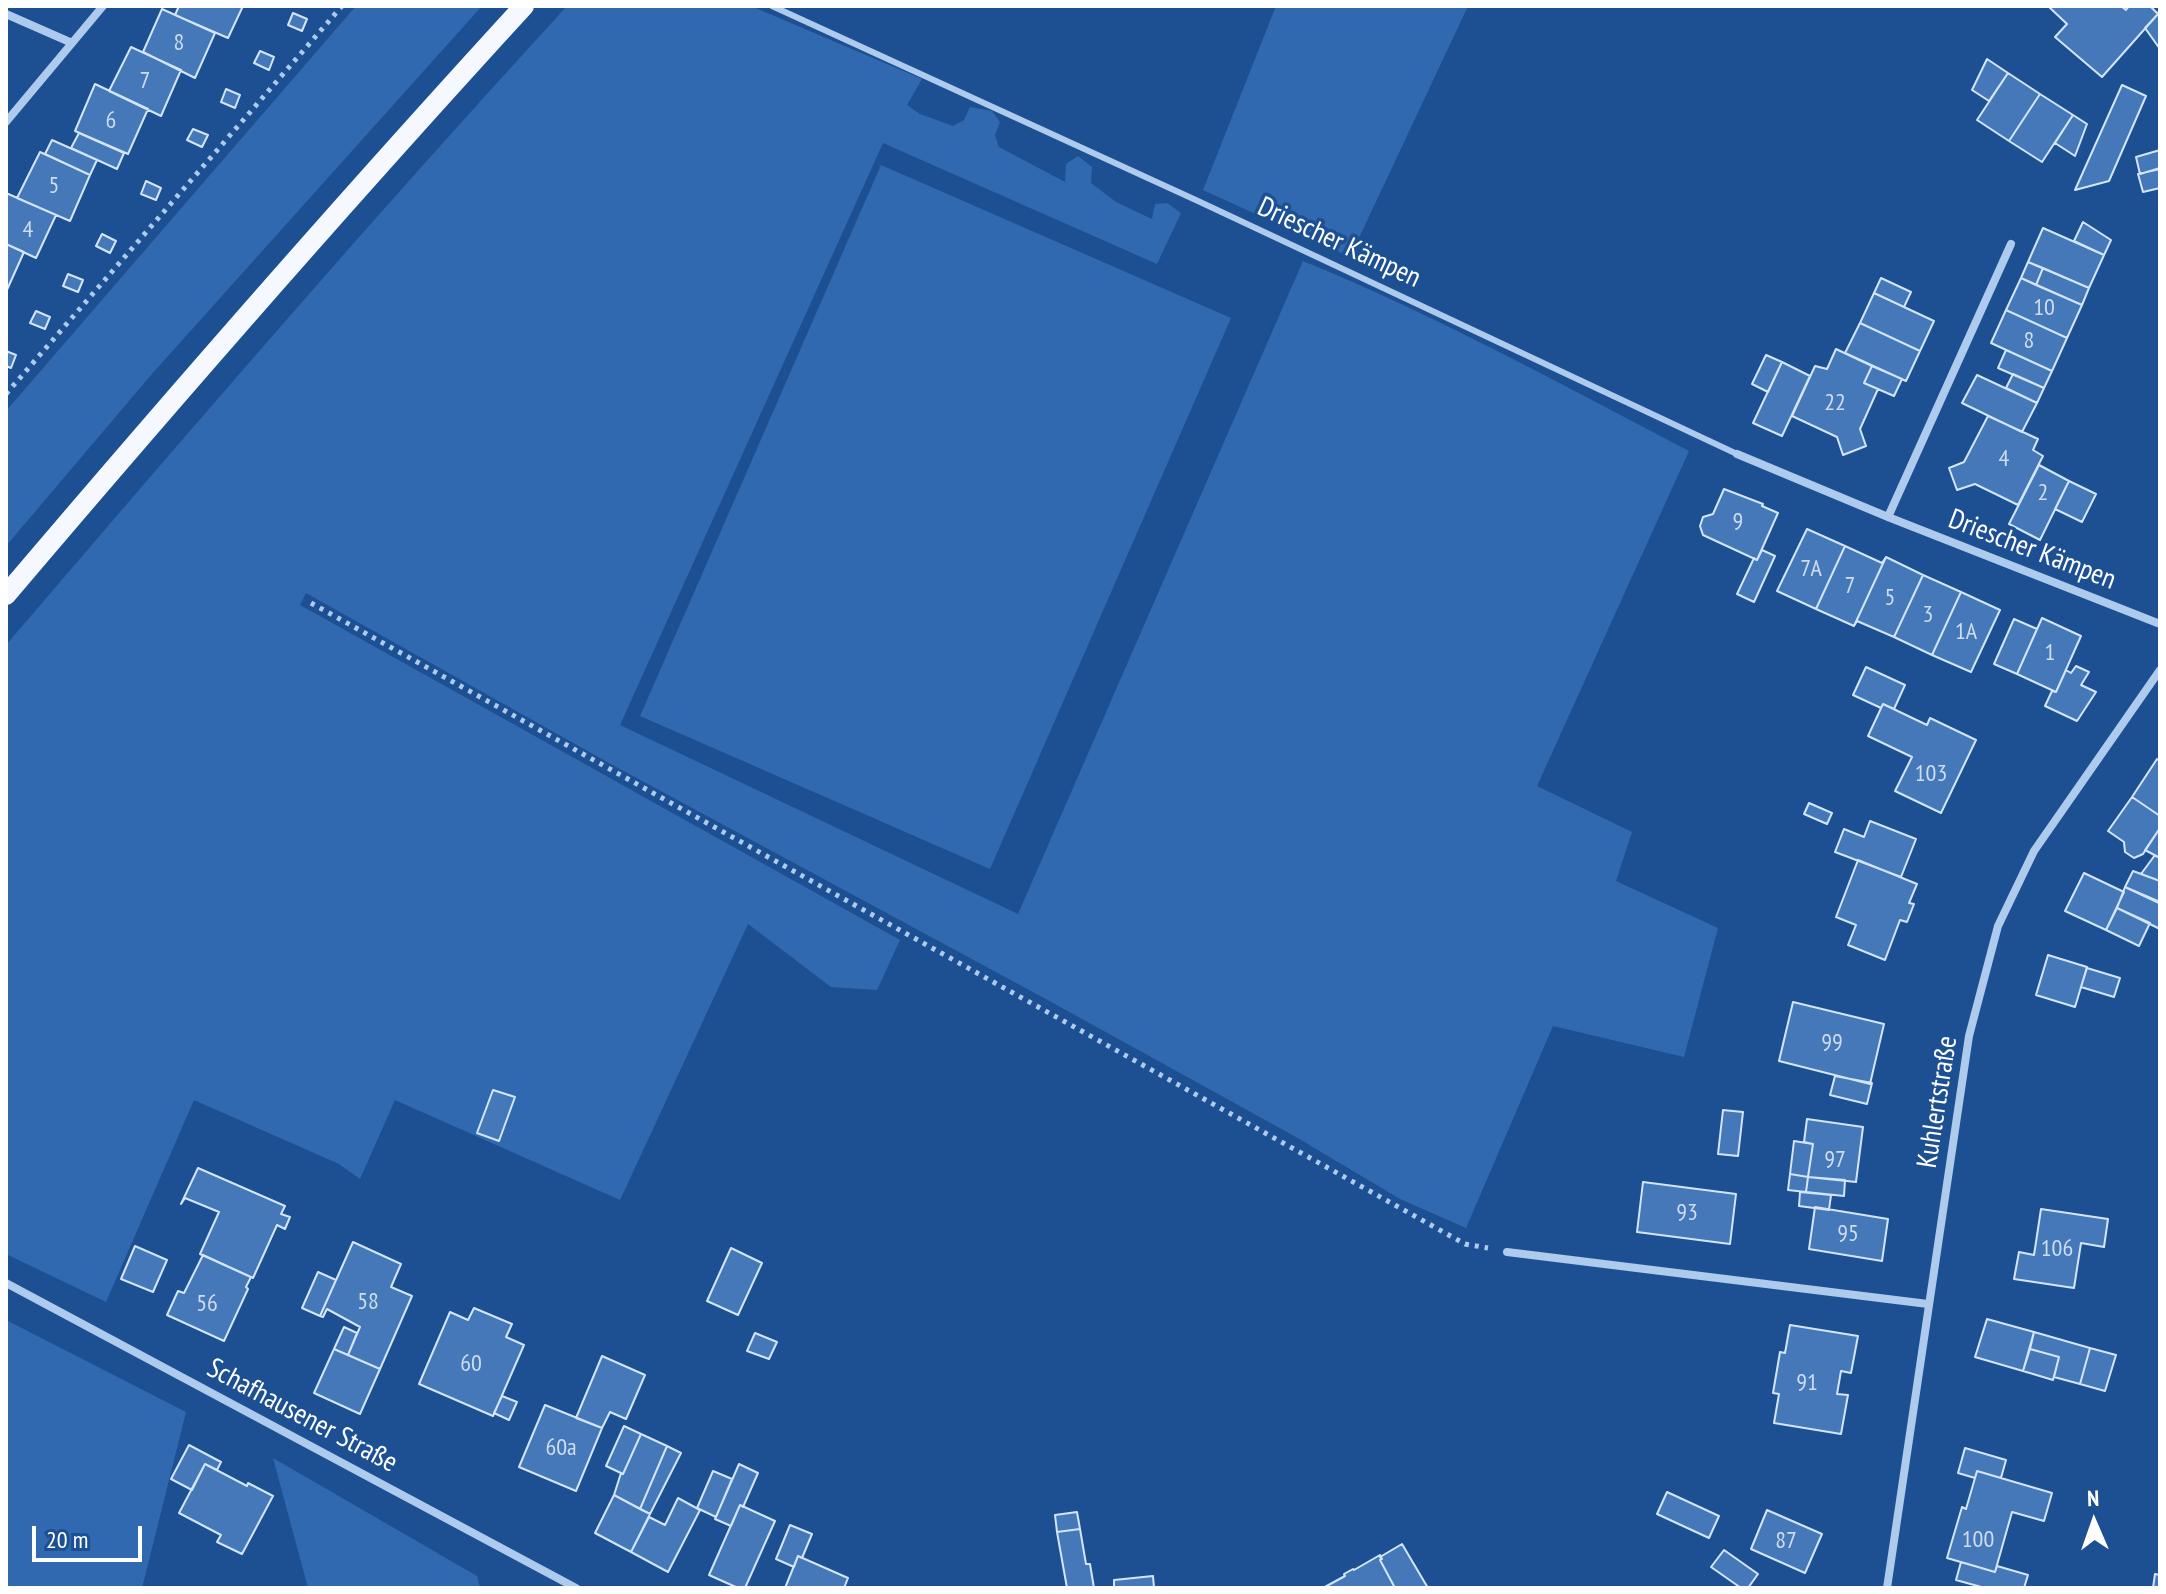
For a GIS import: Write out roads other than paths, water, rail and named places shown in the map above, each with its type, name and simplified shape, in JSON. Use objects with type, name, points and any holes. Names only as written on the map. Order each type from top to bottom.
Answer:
[{"type":"main road","points":[[6,595],[173,398],[524,6]]},
{"type":"street","points":[[6,122],[103,6]]},
{"type":"street","points":[[6,14],[72,43]]},
{"type":"street","points":[[1888,517],[2011,244]]},
{"type":"street","name":"Driescher Kämpen","points":[[1737,454],[2160,624]]},
{"type":"street","name":"Kuhlertstraße","points":[[1887,1588],[1969,1036],[1998,926],[2034,851],[2160,670]]},
{"type":"street","points":[[1507,1252],[1928,1304]]},
{"type":"street","name":"Schafhausener Straße","points":[[6,1283],[576,1588]]},
{"type":"lane","name":"Driescher Kämpen","points":[[772,6],[1184,194],[1737,454]]}]
